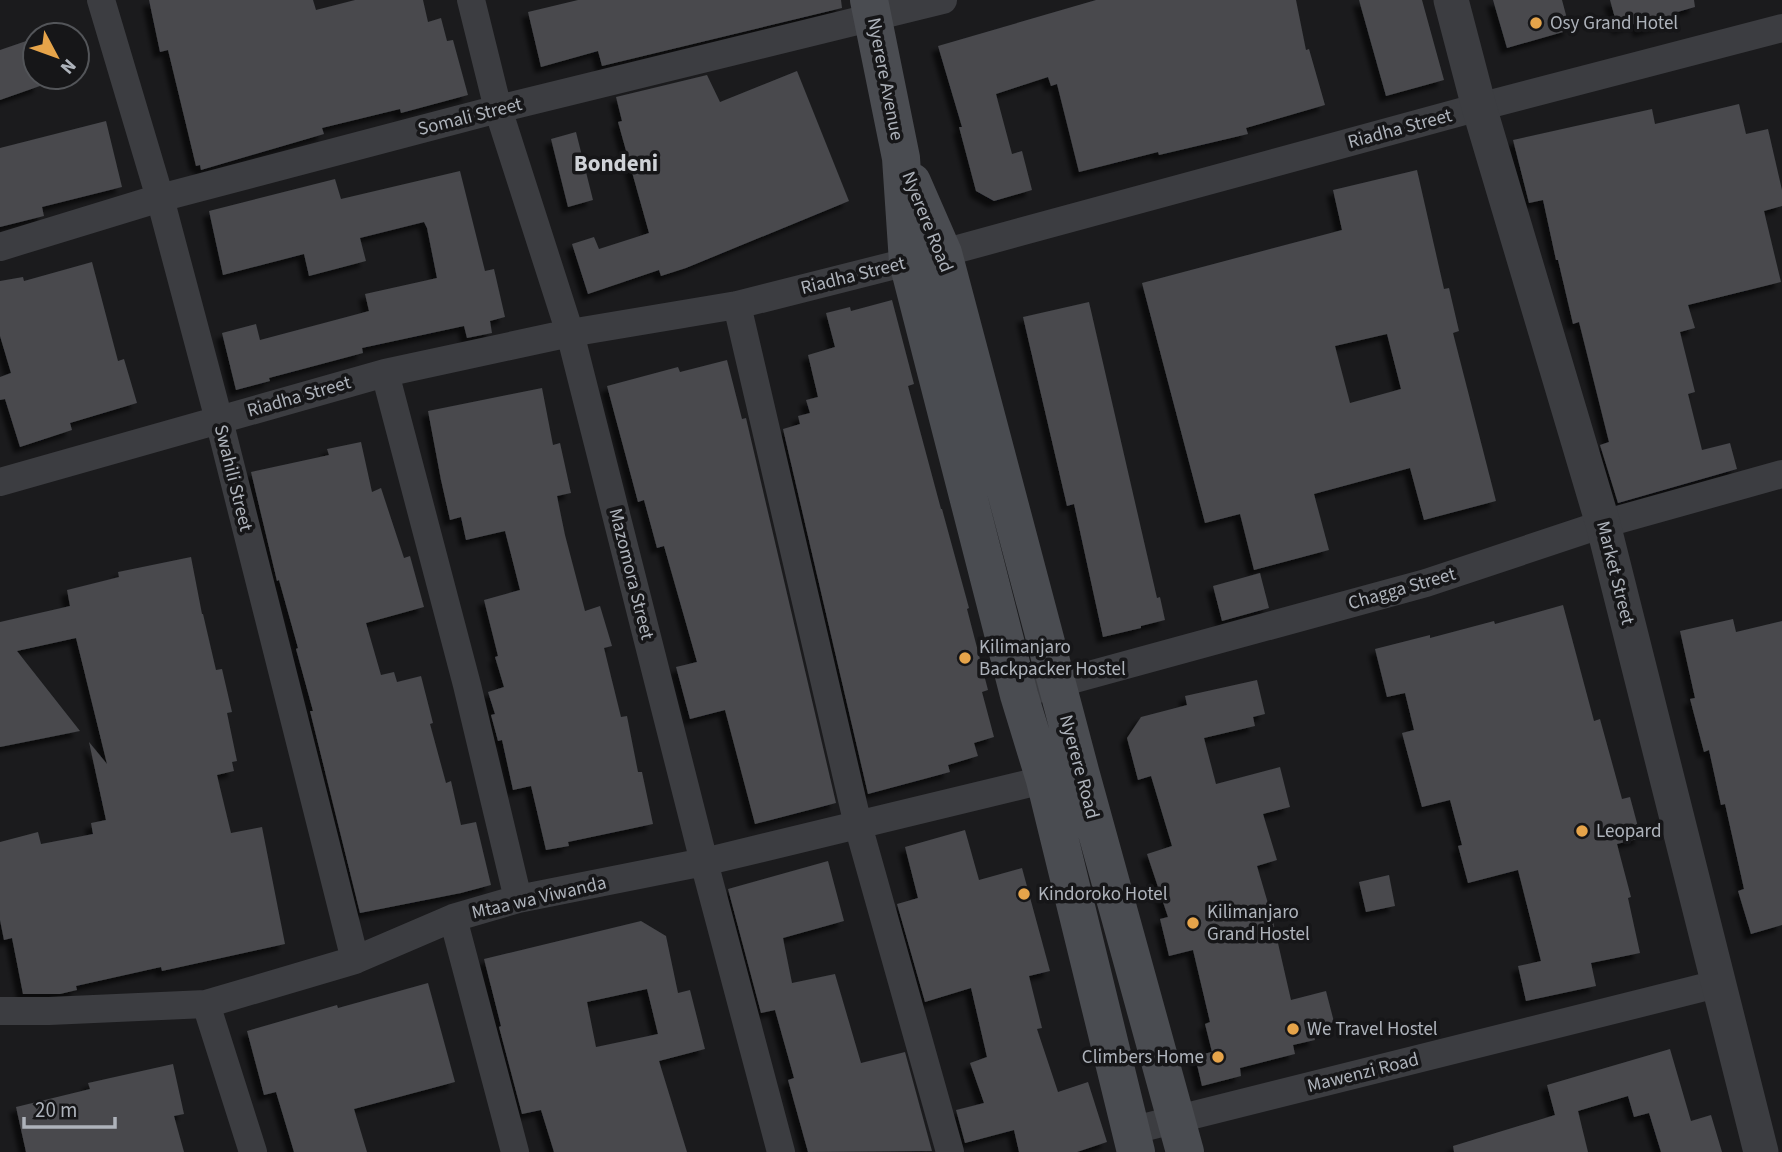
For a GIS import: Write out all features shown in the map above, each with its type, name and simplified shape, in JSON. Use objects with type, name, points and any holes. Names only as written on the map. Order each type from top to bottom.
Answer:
[{"type":"main road","name":"Nyerere Avenue","points":[[871,8],[901,158]]},
{"type":"main road","name":"Nyerere Road","points":[[901,158],[926,258],[1019,695],[1063,776],[1180,1136]]},
{"type":"main road","name":"Nyerere Road","points":[[926,258],[1057,684],[1063,776],[1133,1141]]},
{"type":"street","name":"Swahili Street","points":[[101,0],[160,198],[219,420],[355,960]]},
{"type":"street","name":"Mazomora Street","points":[[471,0],[498,110],[570,333],[704,862],[781,1152]]},
{"type":"street","name":"Somali Street","points":[[0,247],[160,198],[498,110],[871,8],[943,0]]},
{"type":"street","name":"Market Street","points":[[1451,0],[1479,107],[1604,524],[1760,1152]]},
{"type":"street","name":"Riadha Street","points":[[0,482],[385,373],[570,333],[737,306],[926,258],[1479,107],[1782,28]]},
{"type":"street","points":[[737,306],[858,825],[950,1152]]},
{"type":"street","points":[[385,373],[467,685],[518,899]]},
{"type":"street","name":"Chagga Street","points":[[1019,695],[1426,583],[1604,524],[1782,474]]},
{"type":"street","name":"Mtaa wa Viwanda","points":[[0,1010],[49,1011],[206,1004],[355,960],[453,918],[518,899],[704,862],[1063,776]]},
{"type":"street","points":[[453,918],[515,1152]]},
{"type":"street","name":"Mawenzi Road","points":[[1133,1141],[1180,1136],[1717,984]]},
{"type":"street","points":[[206,1004],[253,1152]]},
{"type":"building","points":[[149,0],[313,0],[316,10],[355,0],[423,0],[428,22],[441,18],[447,41],[453,40],[468,95],[401,113],[400,109],[322,128],[324,134],[201,170],[200,165],[196,166],[168,50],[160,52]]},
{"type":"building","points":[[578,0],[841,0],[842,8],[602,66],[598,51],[541,67],[528,12]]},
{"type":"building","points":[[1096,0],[1296,0],[1306,50],[1309,49],[1325,105],[1246,128],[1248,134],[1159,155],[1158,152],[1079,172],[1057,84],[1051,86],[1048,77],[996,94],[1012,154],[1022,151],[1032,190],[994,201],[976,191],[959,127],[962,127],[938,46]]},
{"type":"building","points":[[1359,0],[1422,0],[1444,80],[1386,96]]},
{"type":"building","points":[[1493,0],[1562,0],[1570,30],[1507,48]]},
{"type":"building","points":[[1610,0],[1694,0],[1695,7],[1674,13],[1676,21],[1639,31],[1637,23],[1618,29]]},
{"type":"building","points":[[21,43],[21,91],[26,91],[0,100],[0,50]]},
{"type":"building","points":[[797,71],[849,201],[686,268],[661,276],[659,270],[588,294],[572,244],[594,237],[599,249],[649,233],[618,122],[622,121],[616,97],[707,75],[720,102]]},
{"type":"building","points":[[1739,104],[1746,134],[1768,129],[1782,190],[1782,206],[1764,211],[1781,282],[1688,305],[1695,328],[1680,332],[1695,392],[1688,394],[1702,450],[1730,443],[1737,469],[1618,503],[1600,445],[1609,442],[1579,322],[1573,324],[1543,200],[1529,203],[1513,140],[1652,109],[1655,124]]},
{"type":"building","points":[[106,121],[122,187],[42,207],[44,216],[0,227],[0,148]]},
{"type":"building","points":[[576,132],[593,200],[568,207],[551,139]]},
{"type":"building","points":[[1417,170],[1444,289],[1449,288],[1459,331],[1453,333],[1496,501],[1424,520],[1410,468],[1314,494],[1329,550],[1254,570],[1240,514],[1205,523],[1142,283],[1342,230],[1333,190]],"holes":[[[1387,334],[1401,389],[1350,403],[1335,346]]]},
{"type":"building","points":[[460,171],[485,271],[494,269],[505,317],[490,321],[492,333],[467,338],[464,326],[362,348],[363,353],[269,378],[270,381],[236,390],[222,333],[256,324],[260,340],[369,311],[365,294],[437,278],[424,222],[360,238],[366,261],[309,276],[304,254],[223,275],[209,211],[335,179],[341,199]]},
{"type":"building","points":[[92,262],[118,361],[124,359],[137,403],[70,423],[72,430],[20,447],[5,399],[0,400],[0,377],[11,373],[0,336],[0,281],[23,277],[24,281]]},
{"type":"building","points":[[892,300],[914,384],[908,386],[969,608],[967,609],[988,690],[982,692],[994,737],[974,743],[978,756],[948,765],[950,772],[868,794],[783,429],[800,424],[798,416],[810,413],[806,400],[818,397],[808,355],[835,347],[826,313],[850,307],[851,311]]},
{"type":"building","points":[[1089,302],[1157,598],[1160,597],[1165,620],[1103,637],[1074,504],[1067,506],[1023,317]]},
{"type":"building","points":[[727,360],[742,419],[746,418],[836,803],[755,824],[725,710],[690,719],[676,667],[697,662],[664,546],[657,548],[644,500],[638,502],[607,386],[678,367],[680,372]]},
{"type":"building","points":[[542,388],[553,445],[560,443],[571,493],[557,496],[565,535],[585,611],[600,606],[612,646],[604,648],[621,717],[627,716],[638,772],[642,772],[653,824],[568,842],[569,846],[546,850],[531,786],[513,790],[502,740],[498,741],[491,715],[495,714],[488,692],[504,687],[484,600],[520,590],[505,531],[466,540],[461,517],[450,520],[428,411]]},
{"type":"building","points":[[361,442],[372,492],[381,488],[404,558],[410,556],[424,607],[366,623],[381,675],[394,672],[397,682],[421,676],[433,723],[430,724],[446,783],[451,781],[461,825],[476,822],[491,885],[360,913],[310,711],[313,711],[296,649],[298,648],[279,580],[277,581],[251,472],[329,455],[327,449]]},
{"type":"building","points":[[191,557],[216,670],[222,669],[232,712],[227,713],[237,761],[232,762],[234,771],[217,775],[231,833],[262,827],[285,944],[162,971],[161,967],[76,986],[77,990],[60,994],[23,994],[12,938],[4,940],[0,920],[0,842],[38,832],[41,844],[93,834],[91,823],[106,820],[89,742],[107,764],[76,638],[17,651],[80,731],[0,747],[0,622],[70,606],[67,590],[119,577],[118,572]]},
{"type":"building","points":[[1260,573],[1269,608],[1222,621],[1213,586]]},
{"type":"building","points":[[1563,605],[1594,721],[1600,719],[1622,799],[1630,797],[1641,838],[1617,844],[1631,897],[1628,898],[1640,953],[1591,963],[1596,986],[1526,1001],[1518,966],[1541,961],[1518,870],[1468,883],[1458,846],[1462,845],[1450,800],[1422,807],[1402,733],[1414,730],[1405,693],[1387,697],[1375,649],[1494,621],[1495,624]]},
{"type":"building","points":[[1733,619],[1736,632],[1782,621],[1782,925],[1751,934],[1738,891],[1744,889],[1725,804],[1721,805],[1709,750],[1704,752],[1690,699],[1695,698],[1680,631]]},
{"type":"building","points":[[1257,680],[1265,714],[1253,717],[1255,726],[1204,738],[1216,784],[1280,767],[1290,807],[1263,814],[1277,860],[1257,866],[1291,1000],[1326,991],[1334,1022],[1312,1028],[1315,1040],[1293,1045],[1295,1054],[1240,1068],[1241,1076],[1202,1086],[1195,1056],[1212,1052],[1205,1024],[1210,1022],[1193,950],[1169,956],[1160,919],[1168,917],[1147,854],[1172,846],[1151,776],[1138,780],[1127,738],[1141,717],[1187,705],[1185,696]]},
{"type":"building","points":[[965,830],[979,880],[1022,868],[1050,971],[1029,976],[1042,1028],[1037,1029],[1058,1092],[1088,1082],[1107,1142],[1077,1152],[1019,1152],[1014,1130],[965,1143],[956,1110],[984,1103],[970,1063],[987,1057],[971,988],[925,1002],[897,904],[918,898],[905,847]]},
{"type":"building","points":[[828,861],[844,921],[783,938],[792,983],[835,974],[861,1063],[905,1052],[932,1151],[808,1152],[788,1080],[794,1078],[775,1010],[761,1013],[728,889]]},
{"type":"building","points":[[1389,875],[1395,906],[1366,912],[1359,882]]},
{"type":"building","points":[[641,921],[666,936],[678,993],[690,990],[705,1049],[659,1061],[687,1152],[554,1152],[541,1110],[522,1114],[484,959]],"holes":[[[647,989],[658,1034],[596,1047],[587,1002]]]},
{"type":"building","points":[[428,983],[455,1082],[354,1109],[367,1152],[294,1152],[276,1092],[264,1095],[247,1031]]},
{"type":"building","points":[[1670,1049],[1691,1121],[1711,1115],[1722,1152],[1661,1152],[1649,1113],[1634,1117],[1628,1096],[1578,1111],[1588,1152],[1454,1152],[1453,1146],[1555,1115],[1547,1085]]},
{"type":"building","points":[[173,1064],[184,1114],[174,1116],[184,1152],[26,1152],[16,1107],[90,1089],[88,1083]]},
{"type":"place","name":"Osy Grand Hotel","points":[[1536,23]]},
{"type":"place","name":"Kilimanjaro Backpacker Hostel","points":[[965,658]]},
{"type":"place","name":"Leopard","points":[[1582,831]]},
{"type":"place","name":"Kindoroko Hotel","points":[[1024,894]]},
{"type":"place","name":"Kilimanjaro Grand Hostel","points":[[1193,923]]},
{"type":"place","name":"We Travel Hostel","points":[[1293,1029]]},
{"type":"place","name":"Climbers Home","points":[[1218,1057]]},
{"type":"district","name":"Bondeni","points":[[616,163]]}]
